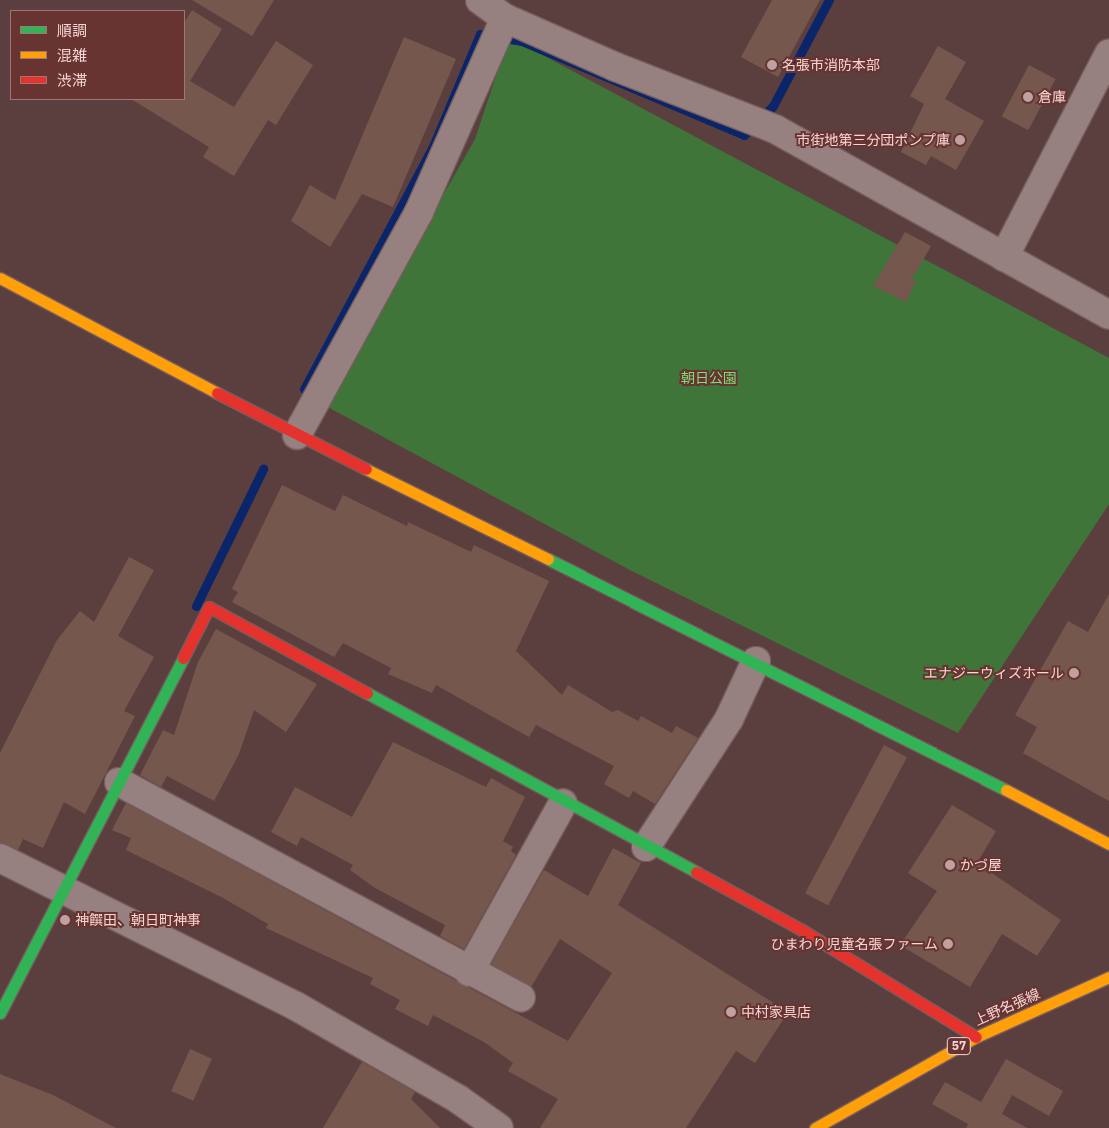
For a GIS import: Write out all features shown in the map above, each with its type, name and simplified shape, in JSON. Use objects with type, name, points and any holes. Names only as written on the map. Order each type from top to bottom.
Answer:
[{"type":"street","points":[[480,0],[500,30],[757,122],[1109,315]]},
{"type":"street","points":[[297,435],[419,212],[500,30]]},
{"type":"street","points":[[1004,257],[1109,54]]},
{"type":"street","points":[[0,278],[297,435],[756,661],[1109,844]]},
{"type":"street","points":[[0,1013],[62,889],[210,607],[563,803],[802,930],[976,1037]]},
{"type":"street","points":[[646,847],[729,719],[756,661]]},
{"type":"street","points":[[119,782],[468,972],[521,998]]},
{"type":"street","points":[[468,972],[563,803]]},
{"type":"street","points":[[0,858],[294,1005],[458,1099],[499,1128]]},
{"type":"street","name":"上野名張線","points":[[815,1128],[976,1037],[1109,978]]},
{"type":"green space","name":"朝日公園","points":[[509,37],[1109,358],[1109,504],[958,733],[628,569],[324,405],[475,139]]},
{"type":"building","points":[[192,0],[274,0],[252,36]]},
{"type":"building","points":[[772,0],[820,0],[778,77],[741,57]]},
{"type":"building","points":[[192,10],[222,29],[190,81],[234,107],[276,41],[313,65],[276,125],[268,120],[234,176],[203,157],[209,147],[133,100],[185,100],[185,21]]},
{"type":"building","points":[[404,37],[456,59],[393,207],[362,194],[330,247],[291,221],[310,185],[335,200]]},
{"type":"building","points":[[938,46],[966,62],[945,99],[984,121],[956,170],[931,156],[926,165],[901,152],[924,104],[910,96]]},
{"type":"building","name":"倉庫","points":[[1029,65],[1055,79],[1028,130],[1002,116]]},
{"type":"building","points":[[905,232],[931,246],[912,279],[916,281],[906,302],[873,286]]},
{"type":"building","points":[[282,485],[335,511],[343,495],[407,526],[408,522],[471,552],[474,545],[549,581],[516,651],[562,695],[568,685],[612,712],[618,710],[638,721],[641,716],[672,733],[676,726],[698,738],[655,804],[633,791],[629,798],[604,784],[614,766],[536,725],[529,737],[436,685],[432,693],[388,674],[391,668],[343,643],[334,657],[232,602],[238,592],[232,589]]},
{"type":"building","points":[[129,557],[154,570],[118,636],[154,657],[124,711],[135,716],[85,814],[64,802],[43,848],[23,839],[18,850],[0,843],[0,753],[57,640],[80,611],[94,622]]},
{"type":"building","name":"エナジーウィズホール","points":[[1109,594],[1109,801],[1023,753],[1037,727],[1015,715],[1068,621],[1088,632]]},
{"type":"building","points":[[216,629],[317,684],[286,732],[254,710],[239,754],[214,801],[167,776],[161,787],[140,775],[163,730],[174,735],[198,662]]},
{"type":"building","points":[[393,742],[486,787],[491,778],[525,797],[503,841],[513,847],[511,851],[516,855],[464,949],[440,936],[445,925],[375,888],[350,870],[353,865],[301,837],[297,846],[271,832],[295,787],[352,817]]},
{"type":"building","points":[[884,745],[907,757],[828,906],[805,893]]},
{"type":"building","points":[[126,803],[568,1041],[612,973],[560,939],[531,987],[491,964],[544,870],[588,896],[613,848],[641,863],[618,905],[788,1012],[755,1063],[736,1051],[686,1128],[540,1128],[558,1099],[508,1071],[513,1063],[484,1042],[433,1015],[428,1026],[395,1009],[400,1000],[370,984],[373,978],[266,928],[268,924],[223,898],[126,850],[131,838],[112,830]]},
{"type":"building","points":[[952,805],[996,831],[977,863],[1061,920],[1037,956],[1002,934],[970,987],[900,945],[937,891],[908,873]]},
{"type":"building","points":[[190,1049],[212,1059],[193,1101],[171,1091]]},
{"type":"building","points":[[1006,1059],[1063,1091],[1049,1116],[1012,1095],[1002,1114],[1027,1128],[966,1128],[968,1124],[932,1104],[945,1082],[981,1102]]},
{"type":"building","points":[[362,1062],[415,1092],[411,1099],[440,1128],[323,1128]]},
{"type":"building","points":[[0,1074],[53,1095],[116,1128],[0,1128]]},
{"type":"waterway","points":[[304,389],[434,144],[480,34],[522,41],[744,135],[773,106],[829,0]]},
{"type":"waterway","points":[[196,606],[263,469]]},
{"type":"traffic: fast","points":[[548,559],[1006,790]]},
{"type":"traffic: fast","points":[[0,1013],[183,658]]},
{"type":"traffic: fast","points":[[367,693],[696,872]]},
{"type":"traffic: slow","points":[[0,278],[217,393]]},
{"type":"traffic: slow","points":[[366,469],[548,559]]},
{"type":"traffic: slow","points":[[1006,790],[1109,844]]},
{"type":"traffic: slow","points":[[815,1128],[976,1037],[1109,977]]},
{"type":"traffic: jam","points":[[217,393],[366,469]]},
{"type":"traffic: jam","points":[[183,658],[209,607],[367,693]]},
{"type":"traffic: jam","points":[[696,872],[802,930],[976,1037]]},
{"type":"place","name":"名張市消防本部","points":[[772,65]]},
{"type":"place","name":"倉庫","points":[[1028,97]]},
{"type":"place","name":"市街地第三分団ポンプ庫","points":[[960,140]]},
{"type":"place","name":"エナジーウィズホール","points":[[1074,673]]},
{"type":"place","name":"かづ屋","points":[[950,865]]},
{"type":"place","name":"神饌田、朝日町神事","points":[[65,920]]},
{"type":"place","name":"ひまわり児童名張ファーム","points":[[948,944]]},
{"type":"place","name":"中村家具店","points":[[731,1012]]}]
